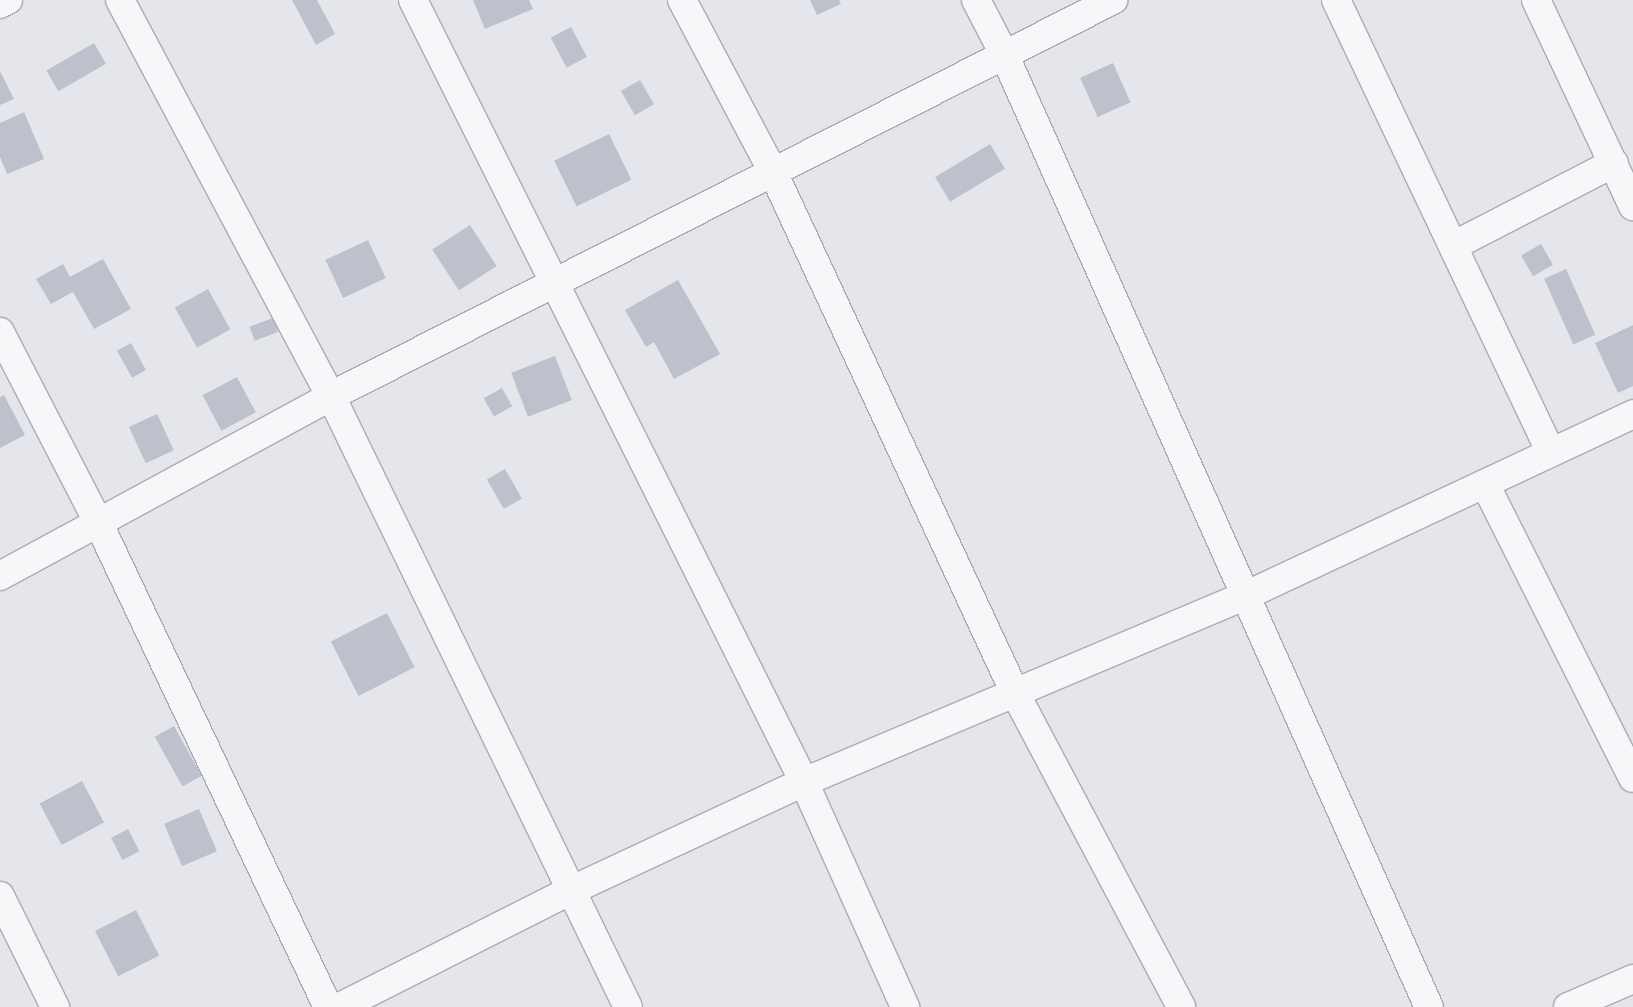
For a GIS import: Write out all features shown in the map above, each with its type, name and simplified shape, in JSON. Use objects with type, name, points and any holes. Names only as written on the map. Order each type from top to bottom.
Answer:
[{"type":"street","points":[[0,4],[8,0]]},
{"type":"street","points":[[120,0],[331,396],[628,1007]]},
{"type":"street","points":[[413,0],[556,280],[804,782],[905,1007]]},
{"type":"street","points":[[682,0],[772,172],[1015,693],[1181,1007]]},
{"type":"street","points":[[976,0],[1004,54],[1429,1007]]},
{"type":"street","points":[[0,576],[331,396],[556,280],[1113,0]]},
{"type":"street","points":[[1336,0],[1551,453]]},
{"type":"street","points":[[1536,0],[1633,206]]},
{"type":"street","points":[[1453,246],[1614,163]]},
{"type":"street","points":[[0,332],[98,522],[328,1007]]},
{"type":"street","points":[[340,1007],[570,891],[804,782],[1245,596],[1633,414]]},
{"type":"street","points":[[1485,484],[1633,778]]},
{"type":"street","points":[[0,896],[55,1007]]},
{"type":"street","points":[[1568,1007],[1633,978]]},
{"type":"building","points":[[292,0],[317,0],[335,34],[316,45]]},
{"type":"building","points":[[473,0],[529,0],[533,9],[485,29]]},
{"type":"building","points":[[810,0],[839,0],[841,4],[817,15]]},
{"type":"building","points":[[571,27],[587,57],[567,68],[551,38]]},
{"type":"building","points":[[94,43],[106,64],[58,91],[46,71]]},
{"type":"building","points":[[1113,63],[1130,102],[1098,117],[1080,78]]},
{"type":"building","points":[[0,71],[14,99],[0,105]]},
{"type":"building","points":[[640,80],[654,104],[635,115],[621,91]]},
{"type":"building","points":[[24,112],[44,159],[7,174],[0,157],[0,123]]},
{"type":"building","points":[[609,134],[631,180],[577,207],[554,161]]},
{"type":"building","points":[[990,144],[1005,169],[950,202],[935,177]]},
{"type":"building","points":[[470,225],[497,266],[459,291],[432,250]]},
{"type":"building","points":[[368,240],[386,278],[343,298],[325,260]]},
{"type":"building","points":[[1541,244],[1553,265],[1533,276],[1521,256]]},
{"type":"building","points":[[103,259],[131,309],[94,329],[73,292],[51,304],[36,279],[63,264],[70,277]]},
{"type":"building","points":[[1566,269],[1595,335],[1573,345],[1544,279]]},
{"type":"building","points":[[678,280],[720,354],[674,379],[654,342],[646,347],[625,310]]},
{"type":"building","points":[[208,289],[230,329],[197,348],[175,307]]},
{"type":"building","points":[[273,318],[278,332],[255,341],[250,327]]},
{"type":"building","points":[[1633,325],[1633,386],[1618,393],[1595,343]]},
{"type":"building","points":[[131,343],[146,370],[132,378],[117,351]]},
{"type":"building","points":[[555,356],[572,400],[528,417],[511,373]]},
{"type":"building","points":[[237,377],[256,412],[221,431],[203,395]]},
{"type":"building","points":[[502,388],[512,406],[494,417],[484,398]]},
{"type":"building","points":[[4,395],[25,435],[0,448],[0,397]]},
{"type":"building","points":[[157,414],[174,450],[146,463],[129,427]]},
{"type":"building","points":[[505,469],[522,498],[504,509],[487,480]]},
{"type":"building","points":[[387,613],[415,667],[359,696],[331,642]]},
{"type":"building","points":[[174,726],[202,776],[182,787],[155,737]]},
{"type":"building","points":[[82,781],[104,822],[62,845],[40,804]]},
{"type":"building","points":[[199,809],[217,851],[182,866],[164,824]]},
{"type":"building","points":[[128,829],[139,851],[122,860],[111,838]]},
{"type":"building","points":[[136,910],[159,955],[118,976],[95,931]]}]
